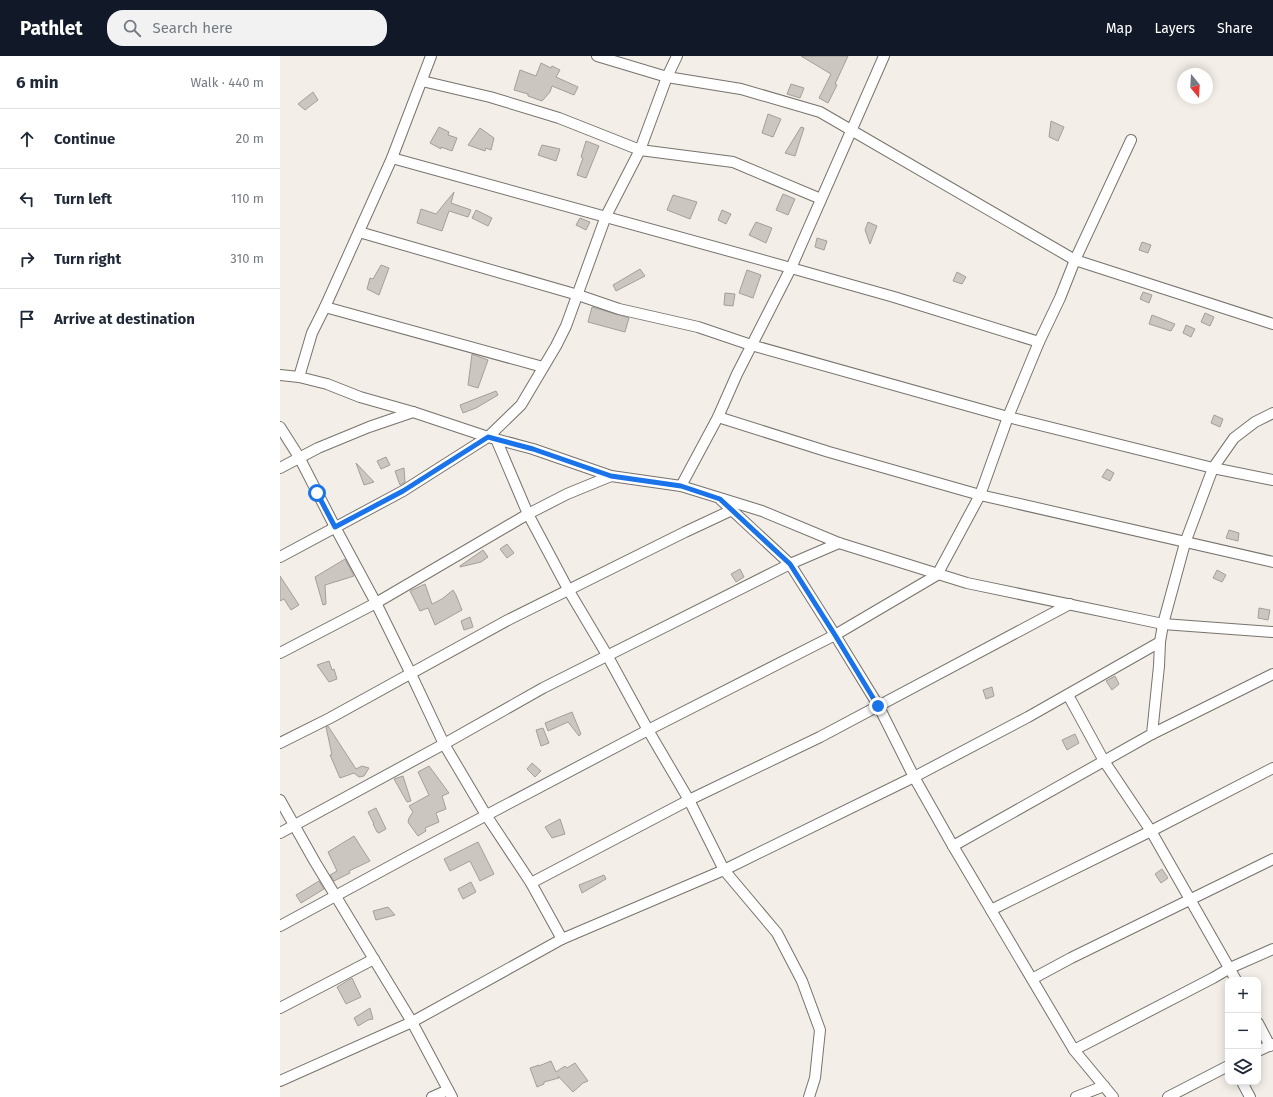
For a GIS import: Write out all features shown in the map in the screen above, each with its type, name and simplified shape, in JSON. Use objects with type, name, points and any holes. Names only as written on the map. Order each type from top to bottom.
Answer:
[{"type":"street","points":[[299,377],[312,333],[392,158],[431,56]]},
{"type":"street","points":[[596,56],[667,77],[741,89],[820,112],[1075,260],[1273,324]]},
{"type":"street","points":[[280,557],[403,491],[492,438],[520,404],[566,326],[606,216],[640,150],[667,77],[677,56]]},
{"type":"street","points":[[681,486],[718,417],[751,345],[791,268],[884,56]]},
{"type":"street","points":[[422,81],[490,97],[559,118],[640,150],[733,162],[821,199]]},
{"type":"street","points":[[280,926],[648,730],[835,635],[937,575],[980,495],[1008,417],[1039,342],[1060,298],[1075,260],[1131,140]]},
{"type":"street","points":[[392,158],[606,216],[894,297],[1039,342]]},
{"type":"street","points":[[359,232],[578,295],[619,309],[698,327],[751,345],[1008,417],[1213,468],[1273,480]]},
{"type":"street","points":[[325,307],[543,367]]},
{"type":"street","points":[[280,375],[299,377],[327,384],[360,397],[413,412],[492,438],[533,449],[611,476],[681,486],[762,511],[839,543],[967,584],[1163,624],[1273,632]]},
{"type":"street","points":[[280,468],[299,457],[339,439],[413,412]]},
{"type":"street","points":[[1152,734],[1163,624],[1185,543],[1213,468],[1234,438],[1255,422],[1273,413]]},
{"type":"street","points":[[718,417],[829,452],[980,495],[1273,562]]},
{"type":"street","points":[[280,427],[299,457],[376,603],[444,744],[486,815],[531,883],[562,939]]},
{"type":"street","points":[[492,438],[528,514],[569,591],[607,655],[648,730],[690,800],[724,870],[777,933],[802,981],[820,1030],[815,1078],[809,1097]]},
{"type":"street","points":[[280,652],[376,603],[528,514],[566,494],[611,476]]},
{"type":"street","points":[[720,499],[790,564],[878,706],[914,776],[953,846],[1074,1050],[1112,1097]]},
{"type":"street","points":[[280,743],[330,718],[508,620],[732,510]]},
{"type":"street","points":[[280,833],[444,744],[543,688],[790,564],[839,543]]},
{"type":"street","points":[[531,883],[690,800],[820,737],[1070,604]]},
{"type":"street","points":[[280,1081],[412,1022],[562,939],[724,870],[914,776],[1028,717],[1160,642]]},
{"type":"street","points":[[953,846],[1152,734],[1273,674]]},
{"type":"street","points":[[1068,695],[1104,761],[1151,831],[1234,977]]},
{"type":"street","points":[[991,910],[1151,831],[1273,768]]},
{"type":"street","points":[[280,800],[412,1022],[450,1094],[432,1097]]},
{"type":"street","points":[[1032,979],[1078,954],[1273,859]]},
{"type":"street","points":[[1074,1050],[1214,978],[1230,968],[1273,949]]},
{"type":"street","points":[[280,1008],[374,959]]},
{"type":"street","points":[[1261,1028],[1271,1045],[1261,1050]]},
{"type":"street","points":[[1168,1097],[1225,1068]]},
{"type":"street","points":[[1244,1085],[1250,1097]]},
{"type":"street","points":[[1076,1097],[1104,1086]]},
{"type":"building","points":[[801,56],[848,56],[835,84],[837,85],[828,103],[819,98],[831,74]]},
{"type":"building","points":[[541,63],[551,68],[552,66],[560,70],[556,77],[578,87],[574,95],[552,86],[550,92],[542,101],[528,96],[528,94],[514,90],[520,70],[536,76]]},
{"type":"building","points":[[791,84],[804,88],[800,98],[787,94]]},
{"type":"building","points":[[313,92],[318,100],[305,110],[298,104]]},
{"type":"building","points":[[768,114],[781,119],[773,137],[762,133]]},
{"type":"building","points":[[1051,121],[1064,127],[1058,141],[1049,137]]},
{"type":"building","points":[[439,127],[449,132],[448,135],[457,138],[452,151],[441,147],[441,149],[430,143]]},
{"type":"building","points":[[801,127],[804,128],[795,156],[785,153]]},
{"type":"building","points":[[480,128],[494,138],[491,150],[486,148],[485,151],[468,145]]},
{"type":"building","points":[[586,141],[599,146],[586,178],[577,175],[583,158],[581,157]]},
{"type":"building","points":[[542,145],[560,149],[556,161],[538,155]]},
{"type":"building","points":[[454,192],[451,203],[471,210],[468,217],[449,211],[442,231],[417,223],[421,209],[436,214]]},
{"type":"building","points":[[783,194],[795,199],[788,215],[776,210]]},
{"type":"building","points":[[673,195],[697,202],[690,219],[667,210]]},
{"type":"building","points":[[476,210],[492,218],[488,226],[472,218]]},
{"type":"building","points":[[722,210],[731,214],[726,224],[718,220]]},
{"type":"building","points":[[580,218],[590,222],[586,230],[576,225]]},
{"type":"building","points":[[756,222],[772,228],[766,243],[749,235]]},
{"type":"building","points":[[868,222],[877,226],[870,244],[865,230]]},
{"type":"building","points":[[817,238],[827,241],[824,250],[815,247]]},
{"type":"building","points":[[1142,242],[1151,245],[1148,253],[1139,250]]},
{"type":"building","points":[[381,265],[389,268],[379,295],[367,289],[370,278],[373,279]]},
{"type":"building","points":[[640,269],[645,276],[616,291],[613,285]]},
{"type":"building","points":[[747,270],[761,275],[753,298],[739,293]]},
{"type":"building","points":[[957,272],[966,277],[962,284],[953,281]]},
{"type":"building","points":[[1143,292],[1152,295],[1149,303],[1140,299]]},
{"type":"building","points":[[725,293],[735,294],[733,306],[724,305]]},
{"type":"building","points":[[592,307],[629,318],[625,332],[588,322]]},
{"type":"building","points":[[1205,313],[1214,317],[1210,326],[1201,322]]},
{"type":"building","points":[[1152,315],[1175,324],[1171,331],[1149,324]]},
{"type":"building","points":[[1186,325],[1195,329],[1191,337],[1183,333]]},
{"type":"building","points":[[472,354],[488,360],[478,388],[468,385]]},
{"type":"building","points":[[496,391],[498,395],[476,408],[463,413],[460,405]]},
{"type":"building","points":[[1214,415],[1223,419],[1220,427],[1211,423]]},
{"type":"building","points":[[386,457],[390,465],[381,469],[377,461]]},
{"type":"building","points":[[356,463],[374,482],[364,485]]},
{"type":"building","points":[[404,468],[405,482],[400,485],[395,471]]},
{"type":"building","points":[[1107,469],[1114,473],[1110,481],[1102,477]]},
{"type":"building","points":[[1229,530],[1239,533],[1238,541],[1226,538]]},
{"type":"building","points":[[507,544],[514,553],[507,558],[500,549]]},
{"type":"building","points":[[483,550],[488,557],[481,562],[460,567],[460,566]]},
{"type":"building","points":[[345,559],[354,576],[325,585],[326,604],[323,605],[315,577]]},
{"type":"building","points":[[740,569],[744,577],[736,582],[731,574]]},
{"type":"building","points":[[1217,570],[1226,575],[1222,582],[1213,578]]},
{"type":"building","points":[[280,576],[299,605],[291,610],[284,599],[280,601]]},
{"type":"building","points":[[425,584],[432,604],[442,599],[453,590],[462,610],[435,625],[428,608],[420,611],[410,591]]},
{"type":"building","points":[[1259,608],[1270,610],[1268,620],[1258,618]]},
{"type":"building","points":[[470,617],[473,627],[464,630],[461,621]]},
{"type":"building","points":[[329,661],[332,670],[334,669],[337,679],[329,682],[317,665]]},
{"type":"building","points":[[1115,676],[1119,684],[1112,690],[1106,681]]},
{"type":"building","points":[[992,687],[994,696],[986,699],[983,690]]},
{"type":"building","points":[[572,712],[581,734],[579,736],[568,722],[548,731],[545,723]]},
{"type":"building","points":[[328,726],[356,769],[362,766],[369,768],[364,776],[359,777],[354,773],[340,778],[330,755],[332,755],[326,727]]},
{"type":"building","points":[[543,728],[549,743],[541,746],[536,730]]},
{"type":"building","points":[[1075,734],[1079,743],[1067,750],[1062,740]]},
{"type":"building","points":[[532,763],[541,771],[535,777],[527,769]]},
{"type":"building","points":[[429,766],[449,793],[442,796],[446,809],[436,813],[439,822],[425,828],[426,831],[418,836],[408,822],[413,812],[409,806],[429,795],[418,772]]},
{"type":"building","points":[[403,776],[411,801],[407,802],[394,779]]},
{"type":"building","points":[[376,808],[386,829],[379,833],[377,832],[368,812]]},
{"type":"building","points":[[560,819],[565,834],[552,838],[545,827]]},
{"type":"building","points":[[354,836],[370,861],[349,871],[350,873],[334,881],[330,875],[337,871],[328,852]]},
{"type":"building","points":[[478,842],[494,874],[480,881],[470,861],[450,871],[444,859]]},
{"type":"building","points":[[1162,869],[1168,878],[1161,883],[1155,874]]},
{"type":"building","points":[[604,875],[606,879],[582,893],[579,885]]},
{"type":"building","points":[[319,881],[324,889],[301,903],[296,895]]},
{"type":"building","points":[[471,882],[476,892],[463,899],[458,889]]},
{"type":"building","points":[[388,907],[395,915],[376,920],[373,911]]},
{"type":"building","points":[[352,978],[361,997],[346,1004],[337,987]]},
{"type":"building","points":[[370,1008],[373,1019],[368,1020],[358,1026],[354,1018]]},
{"type":"building","points":[[551,1061],[556,1072],[565,1066],[567,1068],[575,1063],[588,1081],[583,1083],[573,1092],[558,1076],[559,1078],[544,1082],[544,1084],[537,1087],[530,1068]]},
{"type":"route","points":[[317,493],[335,527],[403,491],[488,437],[533,449],[611,476],[681,486],[720,499],[790,564],[878,706]]}]
